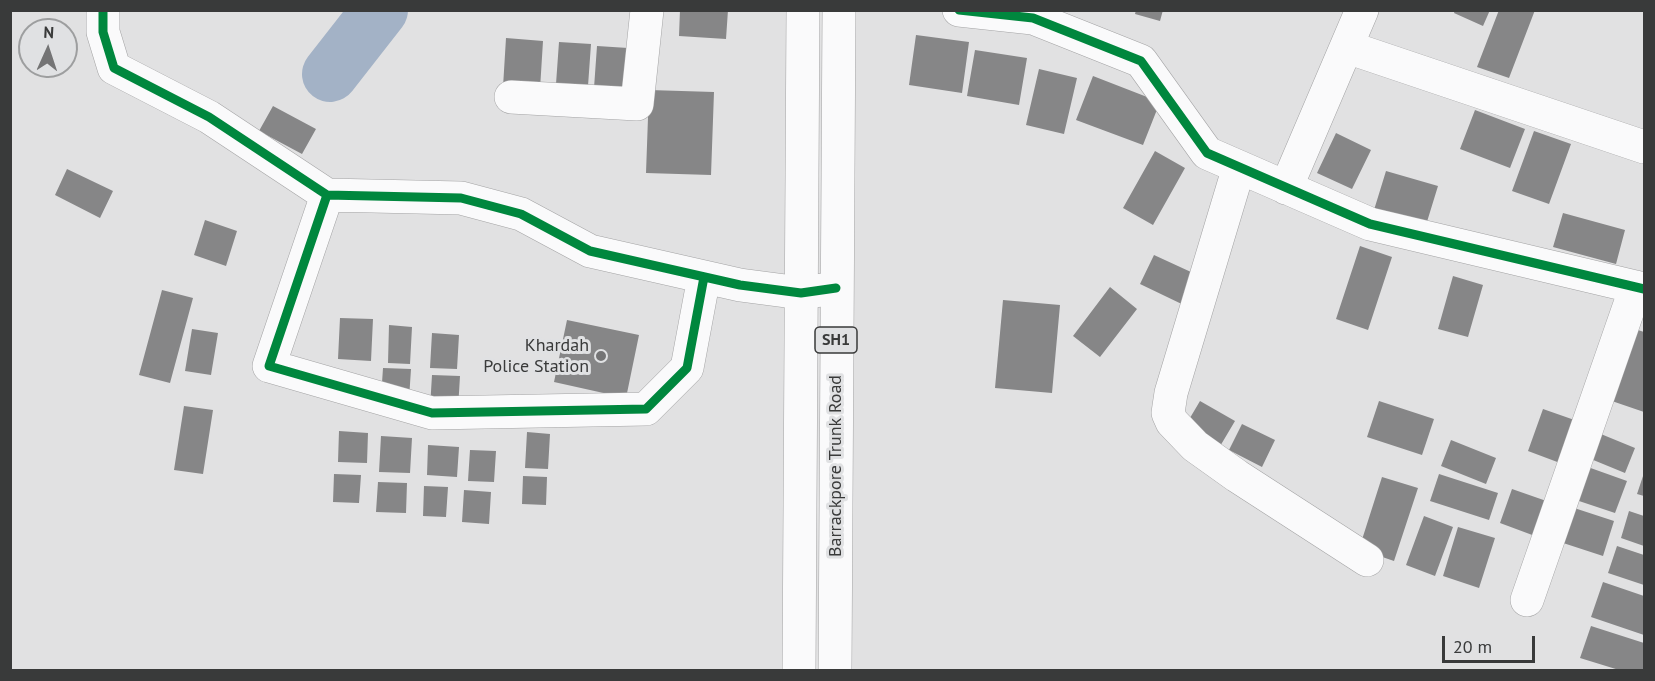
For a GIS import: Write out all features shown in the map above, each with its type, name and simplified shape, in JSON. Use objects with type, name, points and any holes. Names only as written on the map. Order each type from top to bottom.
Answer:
[{"type":"street","points":[[103,10],[103,32],[114,68],[209,117],[327,195],[461,198],[521,214],[590,251],[740,285],[801,292],[836,288]]},
{"type":"street","points":[[511,97],[637,104],[647,10]]},
{"type":"street","name":"Barrackpore Trunk Road","points":[[799,670],[802,10]]},
{"type":"street","name":"Barrackpore Trunk Road","points":[[835,670],[839,10]]},
{"type":"street","points":[[959,10],[1034,14],[1141,61],[1207,153],[1370,224],[1640,288],[1527,600]]},
{"type":"street","points":[[1286,188],[1362,10]]},
{"type":"street","points":[[1347,47],[1644,147]]},
{"type":"street","points":[[1239,167],[1171,393],[1168,413],[1172,422],[1195,446],[1237,476],[1367,560]]},
{"type":"street","points":[[327,195],[269,366],[432,413],[646,409],[687,368],[704,277]]},
{"type":"building","points":[[680,10],[728,10],[726,39],[679,36]]},
{"type":"building","points":[[1136,10],[1163,10],[1160,21],[1135,14]]},
{"type":"building","points":[[1455,10],[1490,10],[1483,26],[1454,13]]},
{"type":"building","points":[[1499,10],[1535,10],[1509,78],[1477,67]]},
{"type":"building","points":[[916,35],[969,42],[962,93],[909,85]]},
{"type":"building","points":[[506,38],[543,41],[540,89],[503,87]]},
{"type":"building","points":[[559,42],[591,44],[588,86],[556,84]]},
{"type":"building","points":[[597,46],[628,48],[625,90],[594,88]]},
{"type":"building","points":[[975,50],[1027,58],[1019,105],[967,96]]},
{"type":"building","points":[[1039,69],[1077,78],[1064,134],[1026,125]]},
{"type":"building","points":[[1093,76],[1160,102],[1143,145],[1076,120]]},
{"type":"building","points":[[649,90],[714,92],[711,175],[646,173]]},
{"type":"building","points":[[273,106],[316,129],[302,154],[259,131]]},
{"type":"building","points":[[1475,110],[1525,129],[1510,168],[1460,149]]},
{"type":"building","points":[[1534,131],[1571,144],[1549,204],[1512,191]]},
{"type":"building","points":[[1336,133],[1371,150],[1352,189],[1317,173]]},
{"type":"building","points":[[1155,151],[1185,168],[1153,225],[1123,208]]},
{"type":"building","points":[[67,169],[113,191],[100,218],[55,195]]},
{"type":"building","points":[[1386,171],[1438,186],[1426,225],[1374,210]]},
{"type":"building","points":[[1563,213],[1625,230],[1616,264],[1553,247]]},
{"type":"building","points":[[205,220],[237,231],[226,266],[194,255]]},
{"type":"building","points":[[1360,246],[1392,257],[1368,330],[1336,319]]},
{"type":"building","points":[[1154,255],[1204,278],[1190,308],[1140,284]]},
{"type":"building","points":[[1453,276],[1483,285],[1468,337],[1438,329]]},
{"type":"building","points":[[1110,287],[1137,309],[1100,357],[1073,336]]},
{"type":"building","points":[[162,290],[193,298],[170,383],[139,375]]},
{"type":"building","points":[[1003,300],[1060,305],[1052,393],[995,388]]},
{"type":"building","points":[[340,318],[373,319],[371,361],[338,359]]},
{"type":"building","points":[[567,320],[639,335],[626,398],[554,382]]},
{"type":"building","points":[[389,325],[412,327],[410,364],[388,363]]},
{"type":"building","points":[[1629,327],[1644,332],[1644,412],[1606,399]]},
{"type":"building","points":[[192,329],[218,333],[211,375],[185,371]]},
{"type":"building","points":[[432,333],[459,335],[457,369],[430,368]]},
{"type":"building","points":[[383,368],[411,369],[409,399],[381,398]]},
{"type":"building","points":[[432,375],[460,376],[458,409],[430,408]]},
{"type":"building","points":[[1200,401],[1235,421],[1219,448],[1184,428]]},
{"type":"building","points":[[1379,401],[1434,419],[1422,455],[1367,437]]},
{"type":"building","points":[[184,406],[213,410],[203,474],[174,470]]},
{"type":"building","points":[[1543,409],[1583,423],[1568,466],[1528,451]]},
{"type":"building","points":[[1242,424],[1275,440],[1262,467],[1229,450]]},
{"type":"building","points":[[339,431],[368,433],[367,463],[338,462]]},
{"type":"building","points":[[527,432],[550,434],[548,469],[525,468]]},
{"type":"building","points":[[1596,432],[1635,448],[1625,473],[1586,457]]},
{"type":"building","points":[[381,436],[412,438],[410,473],[379,472]]},
{"type":"building","points":[[1451,440],[1496,458],[1486,484],[1441,466]]},
{"type":"building","points":[[428,445],[459,447],[457,477],[427,475]]},
{"type":"building","points":[[470,450],[496,451],[494,482],[468,481]]},
{"type":"building","points":[[1585,466],[1627,481],[1615,513],[1573,499]]},
{"type":"building","points":[[1644,473],[1644,496],[1637,494]]},
{"type":"building","points":[[334,474],[361,475],[359,503],[333,502]]},
{"type":"building","points":[[1439,474],[1498,493],[1489,520],[1430,501]]},
{"type":"building","points":[[523,476],[547,477],[546,505],[522,504]]},
{"type":"building","points":[[1382,477],[1418,488],[1394,561],[1359,549]]},
{"type":"building","points":[[378,482],[407,483],[406,513],[376,512]]},
{"type":"building","points":[[424,486],[448,487],[446,517],[423,516]]},
{"type":"building","points":[[1512,489],[1555,504],[1543,539],[1500,523]]},
{"type":"building","points":[[464,490],[491,492],[489,524],[462,522]]},
{"type":"building","points":[[1565,505],[1614,521],[1603,556],[1554,540]]},
{"type":"building","points":[[1629,511],[1644,516],[1644,546],[1621,538]]},
{"type":"building","points":[[1424,516],[1453,527],[1435,576],[1406,565]]},
{"type":"building","points":[[1458,527],[1495,538],[1479,588],[1443,576]]},
{"type":"building","points":[[1617,546],[1644,555],[1644,585],[1608,573]]},
{"type":"building","points":[[1603,582],[1644,596],[1644,635],[1591,617]]},
{"type":"building","points":[[1591,626],[1644,643],[1643,670],[1619,670],[1580,658]]},
{"type":"waterway","points":[[330,74],[380,10]]},
{"type":"cycle path","points":[[103,10],[103,32],[114,68],[209,117],[327,195],[461,198],[521,214],[590,251],[740,285],[801,293],[836,288]]},
{"type":"cycle path","points":[[959,10],[1033,18],[1141,61],[1207,153],[1370,224],[1644,289]]},
{"type":"cycle path","points":[[327,195],[269,366],[432,413],[646,409],[687,368],[704,277]]},
{"type":"place","name":"Khardah Police Station","points":[[601,356]]}]
